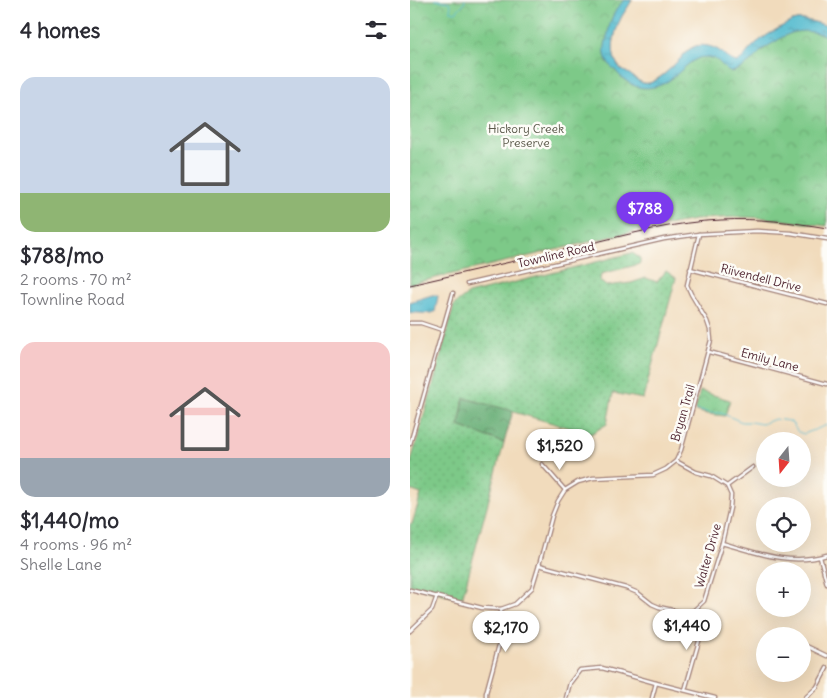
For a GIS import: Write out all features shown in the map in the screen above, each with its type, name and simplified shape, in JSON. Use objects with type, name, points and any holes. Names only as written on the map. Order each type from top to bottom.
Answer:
[{"type":"street","name":"Townline Road","points":[[467,284],[664,239],[699,234],[757,231],[791,233],[827,239]]},
{"type":"street","name":"Bryan Trail","points":[[565,490],[578,482],[593,478],[652,475],[666,469],[676,461],[681,450],[711,340],[707,321],[691,294],[688,285],[699,234]]},
{"type":"street","name":"Riivendell Drive","points":[[690,270],[827,304]]},
{"type":"street","points":[[410,443],[453,293]]},
{"type":"street","points":[[410,323],[421,323],[442,330]]},
{"type":"street","name":"Emily Lane","points":[[709,352],[827,384]]},
{"type":"street","points":[[676,461],[696,472],[711,476],[727,486],[753,467]]},
{"type":"street","points":[[410,590],[482,608],[501,610],[515,604],[532,588],[552,516],[565,490],[542,464]]},
{"type":"street","name":"Walter Drive","points":[[693,611],[704,601],[722,542],[730,508],[731,495],[727,486]]},
{"type":"street","points":[[722,542],[782,559],[802,560],[827,555]]},
{"type":"street","points":[[820,557],[827,584]]},
{"type":"street","points":[[539,565],[626,588],[638,593],[659,607],[681,612],[693,611],[700,625],[699,641],[685,690]]},
{"type":"street","points":[[410,631],[432,610],[436,596]]},
{"type":"street","points":[[486,698],[502,628],[501,610]]},
{"type":"street","points":[[811,648],[827,656]]},
{"type":"street","points":[[566,698],[570,683],[580,670],[602,668],[715,698]]},
{"type":"street","points":[[805,698],[817,687],[827,668]]},
{"type":"street","points":[[652,698],[656,683]]},
{"type":"green space","name":"Hickory Creek Preserve","points":[[410,0],[632,0],[622,16],[617,29],[613,51],[617,64],[622,70],[644,83],[652,82],[664,74],[687,51],[696,46],[713,47],[737,62],[761,39],[792,21],[804,20],[827,26],[827,226],[766,218],[700,219],[644,229],[410,284]]},
{"type":"green space","points":[[632,253],[640,258],[640,264],[601,274],[600,281],[606,286],[631,283],[646,278],[657,282],[666,271],[676,278],[643,399],[613,393],[607,424],[591,434],[464,398],[459,426],[504,443],[462,599],[410,585],[410,524],[412,524],[421,494],[410,490],[410,465],[454,305],[468,294]]},
{"type":"green space","points":[[700,391],[730,400],[725,416],[695,411]]},
{"type":"green space","points":[[464,398],[513,411],[504,443],[459,426]]},
{"type":"water","points":[[624,0],[632,0],[622,16],[617,29],[613,51],[617,64],[622,70],[644,83],[656,80],[696,46],[713,47],[737,62],[761,39],[796,20],[827,26],[827,41],[824,35],[814,32],[792,33],[762,50],[747,65],[735,71],[728,71],[718,61],[701,57],[688,64],[664,84],[644,88],[628,82],[608,62],[605,54],[605,44],[611,19]]},
{"type":"water","points":[[432,295],[438,296],[435,312],[410,313],[410,302]]},
{"type":"waterway","points":[[435,0],[449,2],[451,4],[450,11],[456,12],[465,0]]},
{"type":"waterway","points":[[679,409],[690,409]]},
{"type":"waterway","points":[[695,410],[721,413],[742,422],[762,424],[775,419],[789,421],[798,432],[804,434],[827,425]]},
{"type":"railway","points":[[410,285],[635,233],[687,223],[721,220],[761,220],[827,228]]}]
